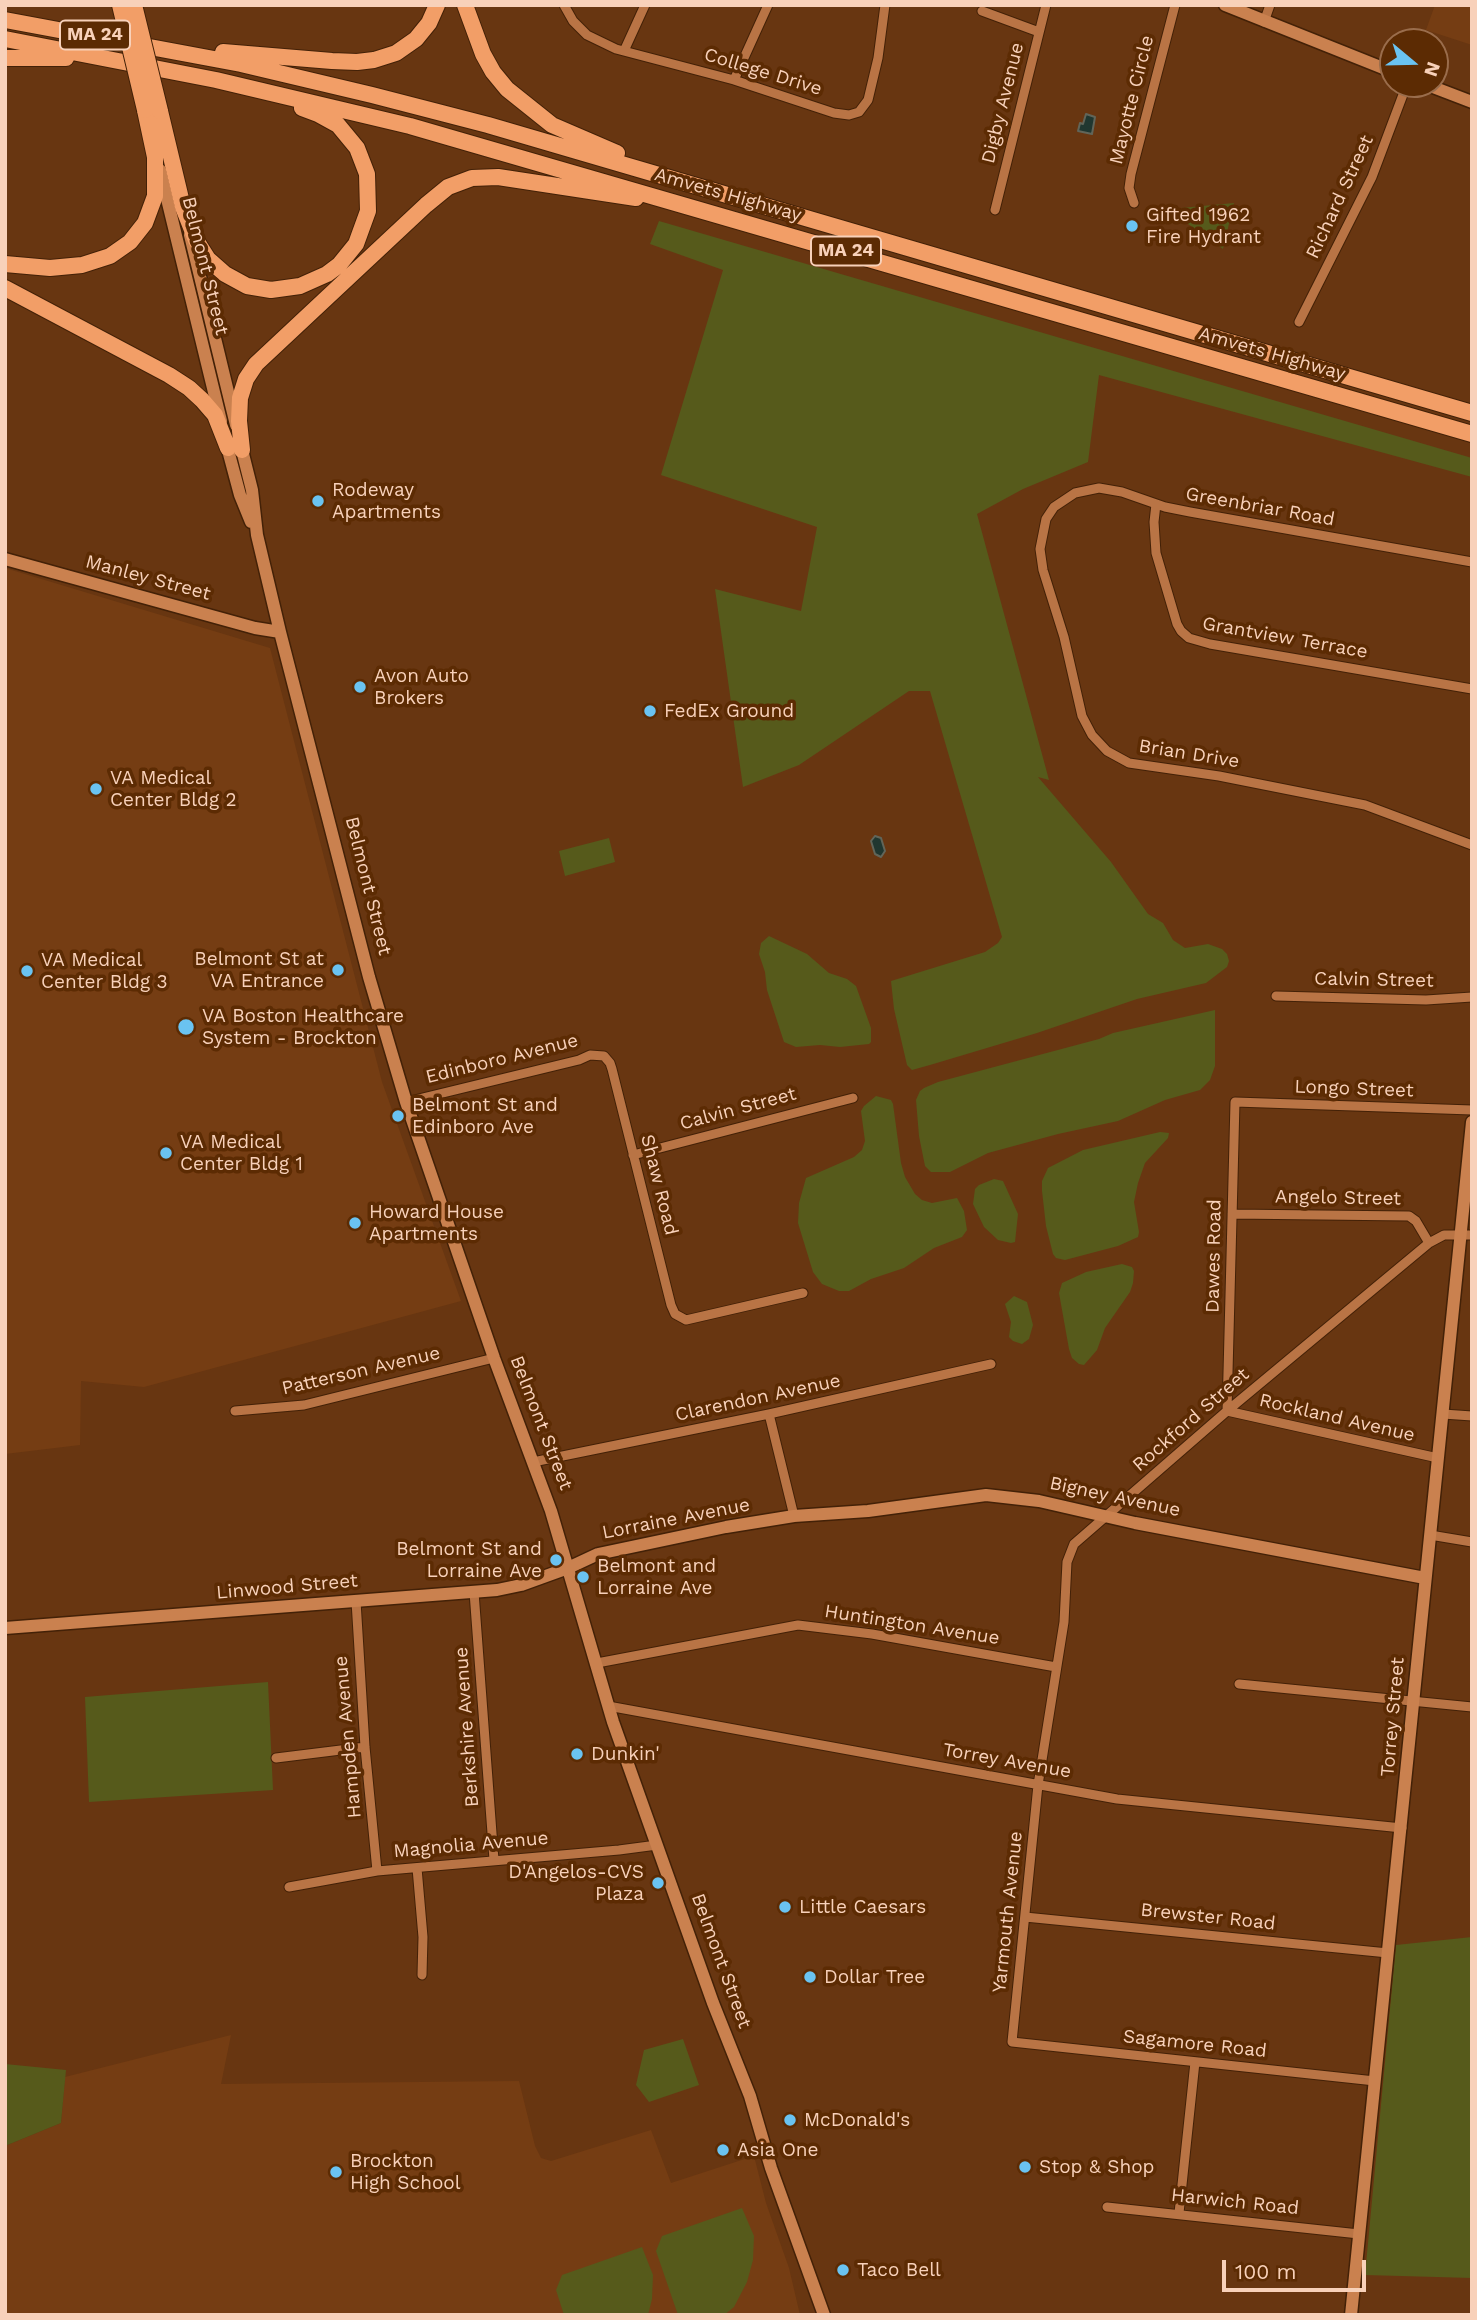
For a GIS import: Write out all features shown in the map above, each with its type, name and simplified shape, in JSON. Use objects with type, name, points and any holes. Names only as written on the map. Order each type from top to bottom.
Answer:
[{"type":"highway","name":"Belmont Street","points":[[120,5],[183,207]]},
{"type":"highway","name":"Belmont Street","points":[[134,5],[152,110],[150,132]]},
{"type":"highway","points":[[150,46],[366,62],[389,56],[410,44],[426,28],[437,5]]},
{"type":"highway","points":[[465,5],[478,43],[493,72],[507,89],[533,112],[566,132],[697,186]]},
{"type":"highway","points":[[5,14],[40,25]]},
{"type":"highway","name":"Amvets Highway","points":[[5,20],[241,64],[488,125],[1472,413]]},
{"type":"highway","name":"Amvets Highway","points":[[5,39],[216,80],[410,126],[1472,434]]},
{"type":"highway","points":[[5,58],[107,58]]},
{"type":"highway","points":[[183,207],[196,240],[214,265],[236,281],[271,290],[300,286],[327,274],[349,254],[366,222],[369,199],[367,174],[357,148],[345,132],[318,114],[216,80]]},
{"type":"highway","points":[[5,264],[50,268],[82,265],[110,256],[131,242],[145,223],[155,196],[156,171],[150,132]]},
{"type":"highway","points":[[235,449],[240,398],[252,369],[448,187],[471,178],[498,177],[692,206]]},
{"type":"highway","points":[[5,288],[189,388],[215,415],[235,449]]},
{"type":"main road","points":[[1225,5],[1379,67]]},
{"type":"main road","points":[[1449,93],[1472,102]]},
{"type":"main road","name":"Belmont Street","points":[[150,132],[235,449],[252,490],[257,535],[280,632],[365,961],[406,1102],[494,1358],[551,1511],[608,1706],[713,2003],[750,2096],[771,2168],[824,2315]]},
{"type":"main road","name":"Belmont Street","points":[[183,207],[235,449]]},
{"type":"main road","name":"Manley Street","points":[[5,559],[255,628],[280,632]]},
{"type":"main road","name":"Torrey Street","points":[[1351,2315],[1415,1702],[1425,1578],[1467,1234],[1472,1122]]},
{"type":"main road","name":"Bigney Avenue","points":[[793,1516],[869,1511],[986,1495],[1039,1501],[1425,1578]]},
{"type":"main road","name":"Lorraine Avenue","points":[[568,1568],[598,1554],[793,1516]]},
{"type":"main road","name":"Linwood Street","points":[[5,1628],[474,1592],[521,1585],[568,1568]]},
{"type":"street","name":"College Drive","points":[[564,5],[573,21],[587,35],[624,51],[734,80],[834,113],[856,114],[865,106],[872,86],[885,5]]},
{"type":"street","points":[[624,51],[645,5]]},
{"type":"street","points":[[734,80],[768,5]]},
{"type":"street","name":"Digby Avenue","points":[[995,210],[1046,5]]},
{"type":"street","name":"Mayotte Circle","points":[[1134,203],[1129,188],[1131,174],[1175,5]]},
{"type":"street","points":[[1264,22],[1270,5]]},
{"type":"street","points":[[982,11],[1040,32]]},
{"type":"street","name":"Richard Street","points":[[1299,322],[1372,177],[1403,98]]},
{"type":"street","name":"Greenbriar Road","points":[[1051,511],[1067,496],[1091,489],[1114,490],[1190,512],[1472,562]]},
{"type":"street","name":"Grantview Terrace","points":[[1156,504],[1156,553],[1177,624],[1189,638],[1210,644],[1472,690]]},
{"type":"street","name":"Brian Drive","points":[[1051,511],[1046,519],[1040,543],[1043,570],[1064,638],[1082,716],[1092,735],[1107,751],[1129,763],[1219,776],[1365,805],[1472,845]]},
{"type":"street","name":"Calvin Street","points":[[1276,996],[1426,1000],[1472,998]]},
{"type":"street","name":"Edinboro Avenue","points":[[406,1102],[579,1060],[590,1055],[607,1058]]},
{"type":"street","name":"Shaw Road","points":[[607,1058],[675,1314],[680,1318],[691,1319],[803,1293]]},
{"type":"street","name":"Calvin Street","points":[[633,1155],[853,1098]]},
{"type":"street","name":"Longo Street","points":[[1236,1102],[1472,1110]]},
{"type":"street","name":"Dawes Road","points":[[1227,1411],[1236,1102]]},
{"type":"street","name":"Angelo Street","points":[[1232,1214],[1409,1216],[1416,1221],[1429,1242]]},
{"type":"street","name":"Rockford Street","points":[[1038,1785],[1064,1622],[1069,1556],[1077,1540],[1429,1242],[1444,1235],[1467,1234]]},
{"type":"street","name":"Patterson Avenue","points":[[235,1411],[304,1405],[494,1358]]},
{"type":"street","name":"Clarendon Avenue","points":[[533,1462],[769,1414],[991,1364]]},
{"type":"street","name":"Rockland Avenue","points":[[1227,1411],[1438,1458]]},
{"type":"street","points":[[769,1414],[793,1516]]},
{"type":"street","points":[[1443,1414],[1472,1416]]},
{"type":"street","points":[[1430,1535],[1472,1542]]},
{"type":"street","name":"Berkshire Avenue","points":[[474,1592],[494,1860]]},
{"type":"street","name":"Hampden Avenue","points":[[356,1601],[365,1747],[377,1871]]},
{"type":"street","name":"Huntington Avenue","points":[[597,1662],[798,1625],[872,1634],[1056,1668]]},
{"type":"street","points":[[1239,1684],[1472,1707]]},
{"type":"street","name":"Torrey Avenue","points":[[608,1706],[1117,1799],[1402,1829]]},
{"type":"street","points":[[276,1758],[365,1747]]},
{"type":"street","name":"Yarmouth Avenue","points":[[1012,2042],[1038,1785]]},
{"type":"street","name":"Magnolia Avenue","points":[[289,1887],[377,1871],[657,1845]]},
{"type":"street","points":[[417,1868],[423,1937],[422,1975]]},
{"type":"street","name":"Brewster Road","points":[[1025,1917],[1388,1953]]},
{"type":"street","name":"Sagamore Road","points":[[1012,2042],[1375,2081]]},
{"type":"street","points":[[1178,2213],[1195,2062]]},
{"type":"street","name":"Harwich Road","points":[[1107,2207],[1359,2234]]},
{"type":"shaded area","points":[[1435,5],[1472,5],[1472,45],[1449,38],[1449,28],[1427,28]]},
{"type":"shaded area","name":"VA Boston Healthcare System - Brockton","points":[[5,568],[270,648],[382,1082],[461,1301],[144,1387],[81,1381],[80,1445],[5,1454]]},
{"type":"shaded area","name":"Brockton High School","points":[[231,2035],[221,2084],[519,2081],[535,2146],[541,2158],[551,2161],[651,2130],[671,2183],[754,2156],[766,2203],[789,2268],[800,2315],[5,2315],[5,2146],[61,2123],[65,2077]]},
{"type":"green space","points":[[1234,203],[1223,249],[1181,219],[1181,208]]},
{"type":"green space","points":[[659,221],[1472,458],[1472,477],[1099,375],[1088,462],[1023,489],[977,514],[1049,780],[1038,777],[1111,862],[1148,914],[1163,923],[1173,940],[1185,948],[1208,944],[1227,954],[1227,967],[1206,983],[1137,999],[1037,1033],[912,1070],[907,1065],[894,1009],[891,981],[985,952],[1002,937],[930,691],[909,691],[799,765],[743,787],[715,589],[801,611],[817,527],[661,475],[723,270],[650,244]]},
{"type":"green space","points":[[609,838],[615,862],[565,876],[559,851]]},
{"type":"green space","points":[[769,936],[807,954],[829,973],[847,979],[856,986],[871,1028],[869,1044],[796,1047],[784,1042],[767,990],[759,954],[761,943]]},
{"type":"green space","points":[[1215,1010],[1215,1066],[1210,1080],[1200,1090],[1165,1100],[1118,1121],[988,1153],[950,1172],[931,1172],[925,1166],[916,1100],[924,1088],[1113,1033]]},
{"type":"green space","points":[[876,1096],[891,1100],[893,1104],[901,1163],[905,1177],[915,1194],[932,1203],[957,1198],[964,1211],[967,1230],[962,1237],[934,1248],[904,1268],[871,1279],[849,1291],[839,1291],[822,1284],[813,1272],[798,1223],[799,1203],[806,1178],[854,1157],[862,1150],[865,1141],[861,1111]]},
{"type":"green space","points":[[1160,1132],[1169,1133],[1168,1138],[1145,1163],[1134,1202],[1138,1237],[1118,1246],[1065,1260],[1056,1258],[1046,1226],[1042,1191],[1042,1181],[1048,1168],[1083,1150]]},
{"type":"green space","points":[[994,1179],[1003,1181],[1018,1214],[1015,1242],[998,1240],[984,1227],[973,1204],[975,1189]]},
{"type":"green space","points":[[1122,1264],[1132,1267],[1134,1271],[1130,1292],[1105,1328],[1097,1350],[1084,1365],[1079,1364],[1072,1358],[1069,1349],[1059,1293],[1062,1283],[1086,1272]]},
{"type":"green space","points":[[1014,1296],[1027,1302],[1033,1325],[1029,1339],[1022,1344],[1009,1337],[1011,1322],[1005,1304]]},
{"type":"green space","points":[[268,1682],[273,1790],[89,1802],[85,1697]]},
{"type":"green space","points":[[1472,1937],[1472,2278],[1365,2275],[1396,1945]]},
{"type":"green space","points":[[683,2039],[699,2085],[649,2102],[636,2085],[644,2050]]},
{"type":"green space","points":[[5,2064],[66,2070],[61,2123],[5,2146]]},
{"type":"green space","points":[[742,2208],[754,2236],[753,2260],[747,2282],[734,2307],[724,2315],[678,2315],[656,2251],[662,2236]]},
{"type":"green space","points":[[642,2247],[653,2275],[648,2315],[564,2315],[556,2290],[562,2275]]},
{"type":"water","points":[[1086,114],[1095,117],[1092,134],[1078,131]]},
{"type":"water","points":[[875,836],[881,838],[885,851],[881,857],[875,854],[871,841]]},
{"type":"place","name":"Gifted 1962 Fire Hydrant","points":[[1132,226]]},
{"type":"place","name":"Rodeway Apartments","points":[[318,501]]},
{"type":"place","name":"Avon Auto Brokers","points":[[360,687]]},
{"type":"place","name":"FedEx Ground","points":[[650,711]]},
{"type":"place","name":"VA Medical Center Bldg 2","points":[[96,789]]},
{"type":"place","name":"Belmont St at VA Entrance","points":[[338,970]]},
{"type":"place","name":"VA Medical Center Bldg 3","points":[[27,971]]},
{"type":"place","name":"VA Boston Healthcare System - Brockton","points":[[186,1027]]},
{"type":"place","name":"Belmont St and Edinboro Ave","points":[[398,1116]]},
{"type":"place","name":"VA Medical Center Bldg 1","points":[[166,1153]]},
{"type":"place","name":"Howard House Apartments","points":[[355,1223]]},
{"type":"place","name":"Belmont St and Lorraine Ave","points":[[556,1560]]},
{"type":"place","name":"Belmont and Lorraine Ave","points":[[583,1577]]},
{"type":"place","name":"Dunkin'","points":[[577,1754]]},
{"type":"place","name":"D'Angelos-CVS Plaza","points":[[658,1883]]},
{"type":"place","name":"Little Caesars","points":[[785,1907]]},
{"type":"place","name":"Dollar Tree","points":[[810,1977]]},
{"type":"place","name":"McDonald's","points":[[790,2120]]},
{"type":"place","name":"Asia One","points":[[723,2150]]},
{"type":"place","name":"Stop & Shop","points":[[1025,2167]]},
{"type":"place","name":"Brockton High School","points":[[336,2172]]},
{"type":"place","name":"Taco Bell","points":[[843,2270]]}]
